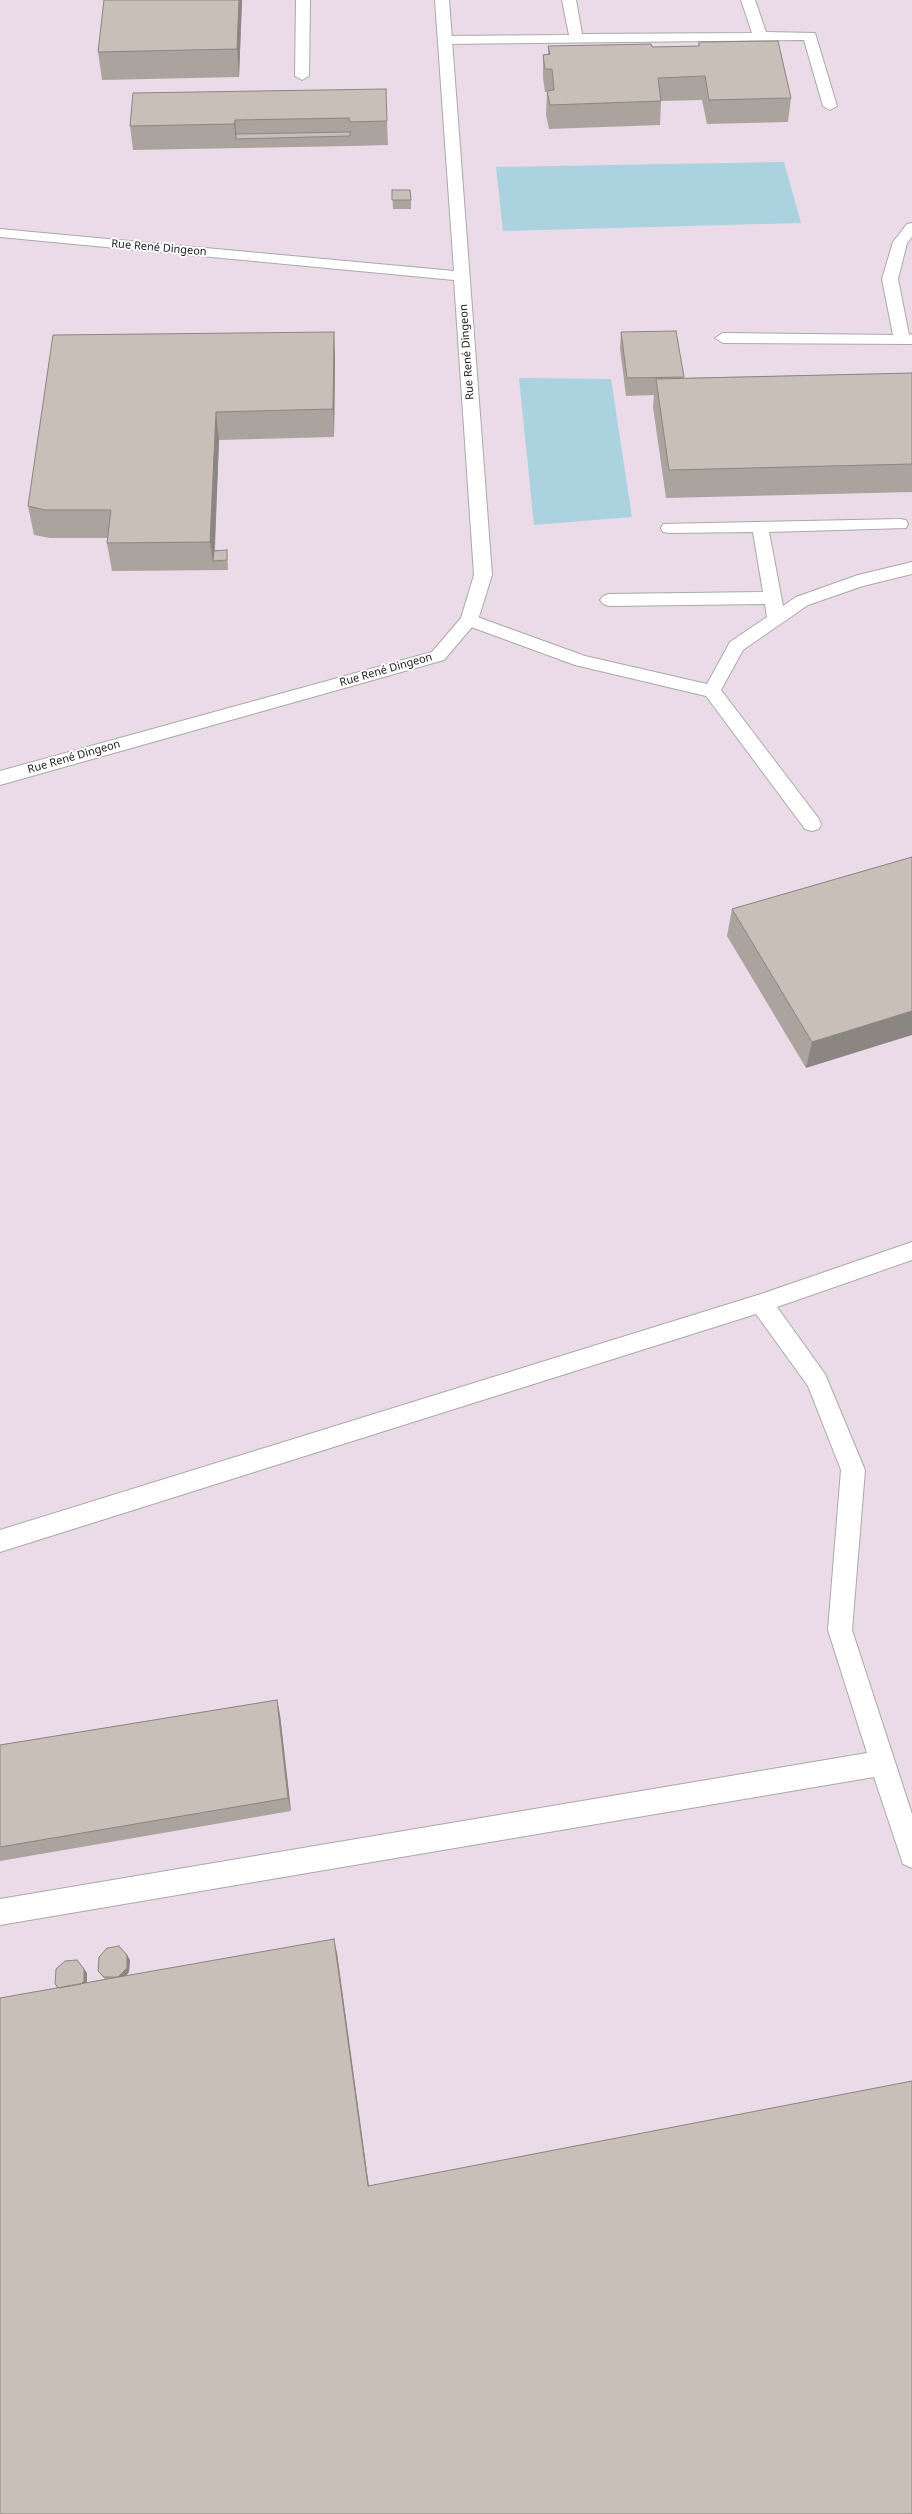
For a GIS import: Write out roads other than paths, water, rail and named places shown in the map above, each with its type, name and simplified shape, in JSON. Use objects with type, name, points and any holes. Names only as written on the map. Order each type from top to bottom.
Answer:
[{"type":"street","points":[[302,76],[303,0]]},
{"type":"street","name":"Rue René Dingeon","points":[[0,778],[438,656],[469,620],[484,575],[442,0]]},
{"type":"street","points":[[568,0],[576,39]]},
{"type":"street","points":[[748,0],[760,36]]},
{"type":"street","points":[[445,40],[810,36],[830,106]]},
{"type":"street","points":[[723,338],[907,340],[890,279],[900,242],[912,227]]},
{"type":"street","name":"Rue René Dingeon","points":[[0,233],[461,276]]},
{"type":"street","points":[[669,528],[900,524]]},
{"type":"street","points":[[760,527],[776,618]]},
{"type":"street","points":[[712,691],[736,646],[802,601],[858,581],[912,568]]},
{"type":"street","points":[[610,600],[772,598]]},
{"type":"street","points":[[469,620],[581,661],[712,691],[812,824]]},
{"type":"street","points":[[0,1541],[761,1303],[912,1251]]},
{"type":"street","points":[[761,1303],[816,1381],[853,1470],[840,1630],[882,1763],[904,1804],[912,1855]]},
{"type":"street","points":[[0,1912],[882,1763]]},
{"type":"water","points":[[784,162],[801,223],[503,231],[496,167]]},
{"type":"water","points":[[519,378],[611,379],[632,517],[534,525]]}]
